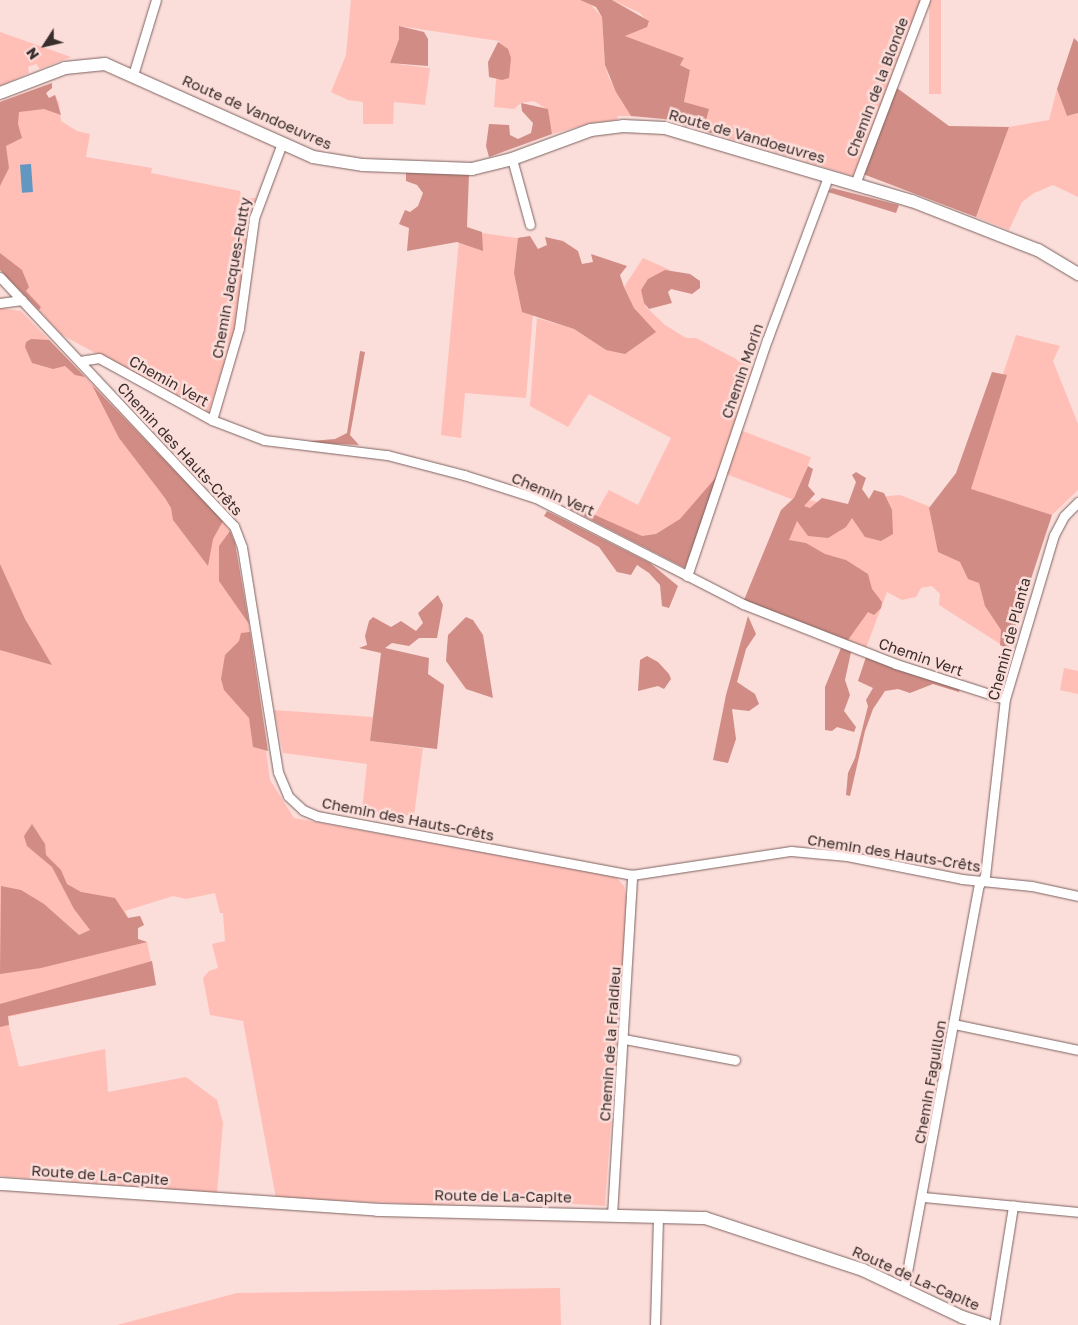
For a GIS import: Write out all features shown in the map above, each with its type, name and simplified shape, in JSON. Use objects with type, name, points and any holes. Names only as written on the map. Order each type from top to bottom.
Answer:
[{"type":"main road","name":"Route de Vandoeuvres","points":[[0,93],[84,64],[105,64],[320,160],[348,164],[463,169],[512,159],[591,130],[648,126],[683,132],[912,201],[1010,238],[1056,259],[1078,274]]},
{"type":"main road","name":"Route de La-Capite","points":[[0,1184],[377,1210],[658,1215],[705,1218],[863,1270],[904,1288],[970,1323],[987,1325]]},
{"type":"street","points":[[133,75],[156,0]]},
{"type":"street","name":"Chemin de la Blonde","points":[[855,184],[925,0]]},
{"type":"street","name":"Chemin Jacques-Rutty","points":[[212,420],[239,328],[254,218],[282,143]]},
{"type":"street","points":[[512,159],[530,225]]},
{"type":"street","name":"Chemin Morin","points":[[687,576],[767,340],[828,177]]},
{"type":"street","name":"Chemin des Hauts-Crêts","points":[[0,278],[234,526],[242,546],[278,772],[285,790],[298,807],[316,816],[632,875],[786,851],[847,856],[982,882],[1032,886],[1078,896]]},
{"type":"street","points":[[0,303],[22,300]]},
{"type":"street","name":"Chemin Vert","points":[[80,362],[99,358],[212,420],[276,443],[381,454],[486,481],[560,509],[743,604],[896,664],[1005,699]]},
{"type":"street","name":"Chemin de Planta","points":[[982,882],[985,876],[1005,699],[1054,535],[1064,516],[1078,502]]},
{"type":"street","name":"Chemin de la Fraidieu","points":[[612,1215],[624,1039],[632,875]]},
{"type":"street","name":"Chemin Faguillon","points":[[904,1288],[982,882]]},
{"type":"street","points":[[954,1024],[1078,1050]]},
{"type":"street","points":[[624,1039],[735,1060]]},
{"type":"street","points":[[923,1196],[1078,1212]]},
{"type":"street","points":[[994,1325],[1013,1206]]},
{"type":"street","points":[[655,1325],[658,1215]]},
{"type":"shaded area","points":[[351,0],[580,0],[591,5],[602,17],[605,65],[609,78],[631,116],[618,116],[617,120],[591,123],[552,134],[548,110],[534,101],[521,103],[514,109],[494,107],[499,41],[399,26],[399,39],[390,63],[430,68],[425,105],[394,102],[393,124],[363,124],[363,102],[348,100],[331,92],[346,55]]},
{"type":"shaded area","points":[[580,0],[612,0],[649,21],[647,27],[625,36],[684,58],[680,65],[690,70],[684,102],[709,109],[705,124],[729,133],[728,138],[664,119],[631,116],[616,92],[605,65],[602,17],[596,7]]},
{"type":"shaded area","points":[[612,0],[921,0],[853,176],[728,138],[729,133],[705,124],[684,102],[690,70],[680,65],[684,58],[625,36],[649,24],[640,13]]},
{"type":"shaded area","points":[[929,0],[941,0],[941,94],[929,94]]},
{"type":"shaded area","points":[[399,26],[424,32],[428,39],[428,66],[390,63],[399,39]]},
{"type":"shaded area","points":[[0,32],[71,57],[40,69],[36,64],[28,67],[29,73],[0,86]]},
{"type":"shaded area","points":[[1074,38],[1078,42],[1078,113],[1067,116],[1057,89]]},
{"type":"shaded area","points":[[498,42],[508,49],[511,58],[509,78],[502,80],[489,77],[488,62]]},
{"type":"shaded area","points":[[52,83],[52,88],[46,93],[49,98],[55,95],[59,103],[61,121],[77,131],[90,134],[86,157],[152,168],[151,173],[240,191],[243,198],[256,198],[247,237],[236,325],[208,414],[62,335],[0,270],[0,102]]},
{"type":"shaded area","points":[[52,83],[52,88],[46,93],[49,98],[55,95],[61,115],[44,109],[19,112],[18,124],[22,138],[6,146],[9,168],[0,186],[0,102]]},
{"type":"shaded area","points":[[897,88],[949,126],[1009,127],[976,217],[863,174]]},
{"type":"shaded area","points":[[1057,89],[1067,116],[1078,113],[1078,197],[1053,185],[1034,193],[1022,202],[1009,230],[976,217],[1009,127],[1049,120]]},
{"type":"shaded area","points":[[521,103],[548,109],[552,134],[489,157],[486,146],[489,124],[509,125],[510,135],[518,139],[531,133],[533,123],[522,111]]},
{"type":"shaded area","points":[[406,173],[469,174],[467,227],[482,232],[483,251],[457,242],[407,251],[409,228],[399,224],[405,210],[410,212],[418,206],[423,193],[417,185],[406,181]]},
{"type":"shaded area","points":[[832,188],[899,205],[896,213],[828,192]]},
{"type":"shaded area","points":[[460,230],[517,238],[530,236],[538,254],[526,398],[465,393],[461,438],[441,435]]},
{"type":"shaded area","points":[[530,236],[538,249],[547,245],[545,237],[563,241],[578,251],[582,264],[593,262],[591,254],[627,266],[620,275],[624,287],[634,308],[656,332],[625,354],[606,350],[574,329],[522,312],[514,273],[518,238]]},
{"type":"shaded area","points":[[0,253],[22,270],[29,287],[26,291],[41,307],[39,310],[0,270]]},
{"type":"shaded area","points":[[643,258],[670,270],[641,290],[646,307],[665,325],[686,338],[696,338],[755,369],[685,568],[592,520],[609,490],[638,505],[671,438],[589,394],[568,427],[530,406],[537,318],[574,329],[606,350],[655,332],[634,308],[624,287]]},
{"type":"shaded area","points":[[665,270],[690,274],[700,281],[700,288],[692,294],[671,289],[668,292],[672,303],[649,309],[644,303],[641,290],[648,279]]},
{"type":"shaded area","points":[[0,308],[21,311],[218,513],[230,531],[249,624],[270,780],[294,818],[616,877],[624,886],[627,900],[605,1206],[512,1200],[436,1205],[276,1198],[243,1021],[210,1015],[203,978],[209,971],[218,968],[212,944],[225,941],[223,913],[220,913],[215,893],[186,899],[173,896],[125,911],[128,918],[140,916],[144,925],[138,928],[138,939],[147,942],[156,985],[7,1017],[19,1067],[105,1049],[108,1092],[186,1077],[217,1100],[223,1123],[217,1193],[0,1176]]},
{"type":"shaded area","points":[[1016,335],[1060,346],[1053,361],[1078,424],[1078,490],[1052,515],[965,488]]},
{"type":"shaded area","points":[[31,339],[49,340],[85,377],[75,375],[65,366],[53,369],[32,363],[25,347],[26,342]]},
{"type":"shaded area","points":[[360,351],[365,352],[350,435],[359,445],[299,442],[335,439],[347,433]]},
{"type":"shaded area","points":[[992,372],[1007,375],[971,489],[1052,515],[1008,649],[1000,645],[1001,630],[985,606],[979,583],[968,579],[960,562],[938,552],[929,508],[956,473]]},
{"type":"shaded area","points":[[92,385],[223,521],[213,539],[208,566],[173,520],[171,508],[165,498],[119,438]]},
{"type":"shaded area","points":[[740,430],[811,457],[794,500],[724,473]]},
{"type":"shaded area","points":[[808,466],[813,469],[808,486],[815,494],[804,506],[810,508],[822,498],[848,504],[856,482],[852,475],[856,472],[866,478],[862,489],[869,499],[874,490],[884,493],[892,510],[893,534],[881,541],[865,537],[852,518],[846,527],[828,538],[808,536],[797,521],[789,540],[806,543],[825,554],[846,560],[868,574],[872,589],[882,602],[881,608],[874,615],[868,612],[848,640],[744,600],[781,510],[794,498]]},
{"type":"shaded area","points":[[718,475],[685,568],[566,507],[568,503],[642,536],[656,534],[680,519]]},
{"type":"shaded area","points":[[900,495],[1040,550],[1008,649],[939,605],[940,594],[932,586],[921,588],[916,597],[902,600],[887,592],[866,648],[753,604],[796,497],[850,509],[888,496]]},
{"type":"shaded area","points":[[547,511],[650,563],[678,586],[669,608],[662,606],[660,585],[649,573],[637,565],[631,575],[617,572],[599,547],[544,516]]},
{"type":"shaded area","points":[[230,531],[235,543],[249,624],[219,581],[219,546]]},
{"type":"shaded area","points":[[0,564],[25,619],[52,665],[0,650]]},
{"type":"shaded area","points":[[438,595],[443,605],[437,638],[419,638],[409,646],[392,643],[385,648],[429,658],[428,674],[444,685],[437,749],[370,741],[381,653],[359,648],[367,645],[365,636],[369,621],[373,617],[391,627],[401,621],[416,631],[423,623],[418,613]]},
{"type":"shaded area","points":[[748,616],[756,634],[746,649],[737,682],[755,694],[759,704],[749,711],[732,709],[736,739],[728,763],[713,760],[726,695]]},
{"type":"shaded area","points":[[466,617],[473,620],[483,635],[493,698],[466,689],[446,661],[448,635]]},
{"type":"shaded area","points":[[250,632],[268,751],[253,747],[249,718],[224,690],[221,679],[225,655],[239,641],[241,633]]},
{"type":"shaded area","points":[[841,648],[851,652],[845,680],[850,695],[844,711],[856,727],[854,732],[837,727],[832,731],[825,730],[825,687]]},
{"type":"shaded area","points":[[647,656],[658,662],[669,674],[671,679],[664,689],[658,686],[638,691],[640,660]]},
{"type":"shaded area","points":[[866,657],[960,689],[959,692],[933,684],[910,693],[898,689],[885,691],[873,709],[865,731],[850,796],[846,795],[848,773],[855,758],[868,706],[866,700],[873,688],[858,681]]},
{"type":"shaded area","points":[[1064,668],[1078,671],[1078,694],[1060,690]]},
{"type":"shaded area","points":[[274,710],[373,717],[370,741],[423,748],[414,816],[362,810],[367,764],[283,753]]},
{"type":"shaded area","points":[[32,824],[45,844],[46,855],[61,870],[67,884],[81,892],[115,898],[128,918],[140,916],[144,925],[138,928],[138,939],[147,942],[41,968],[0,974],[1,886],[21,890],[44,904],[79,935],[90,930],[74,909],[52,867],[27,846],[24,836]]},
{"type":"shaded area","points":[[152,961],[156,985],[8,1016],[9,1025],[0,1027],[0,1004]]},
{"type":"shaded area","points":[[560,1288],[561,1325],[117,1325],[237,1293]]},
{"type":"water","points":[[31,164],[33,192],[22,193],[20,165]]}]
